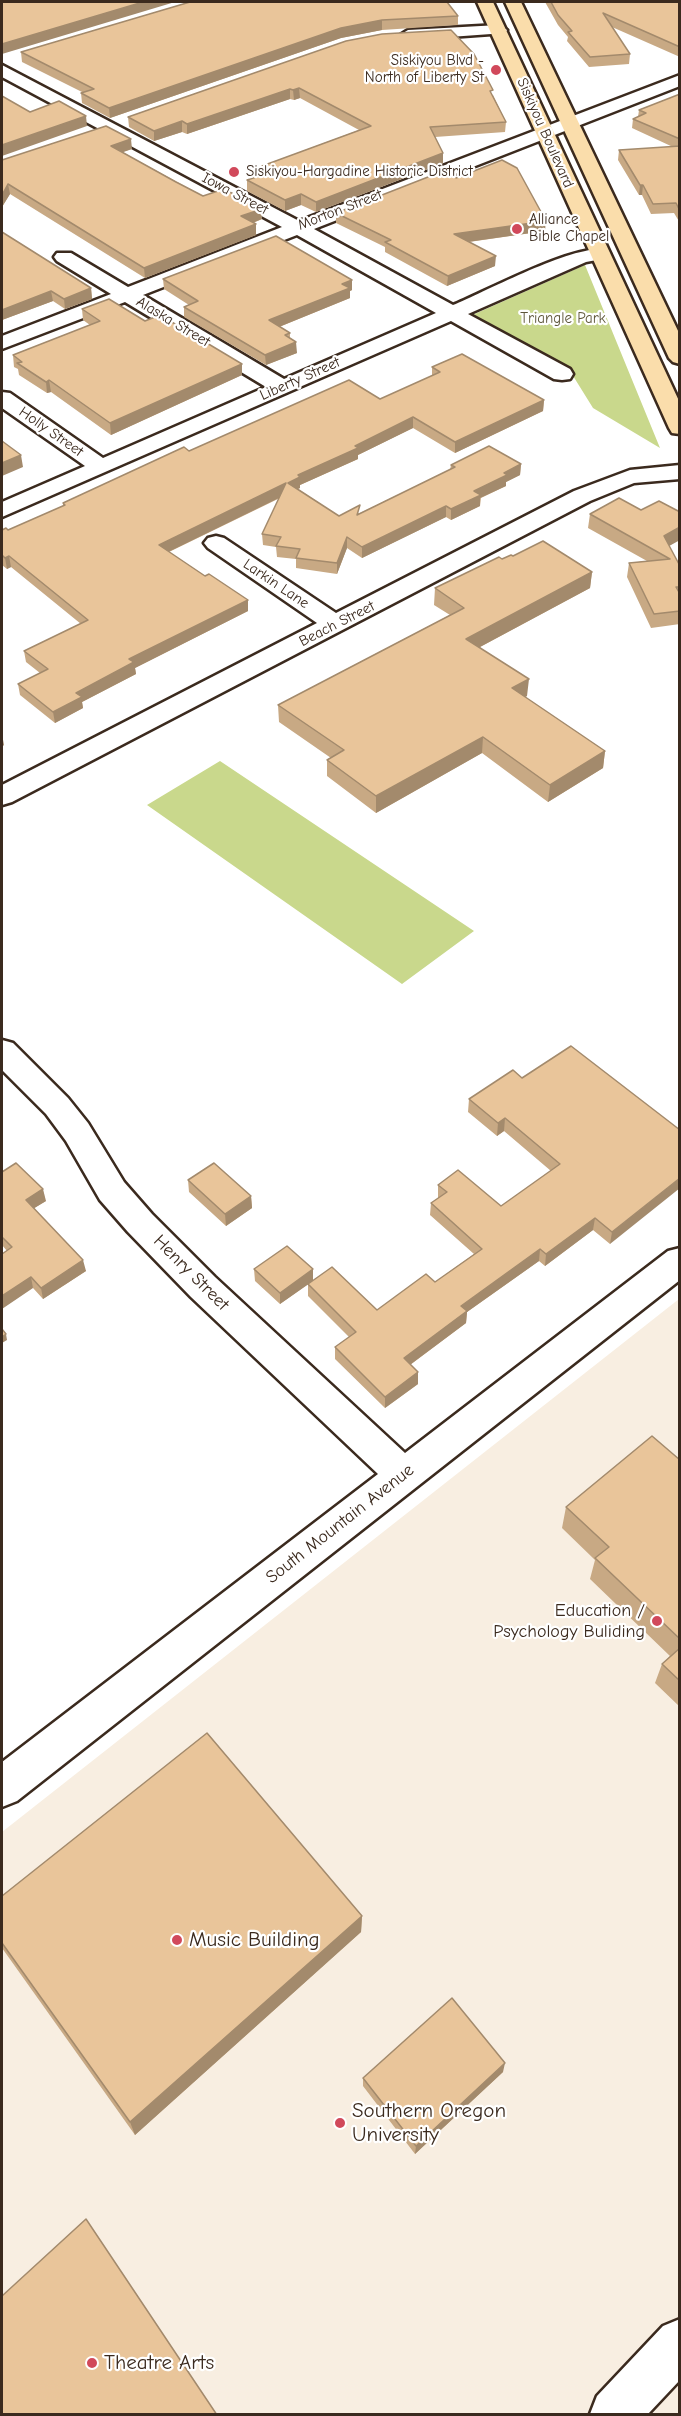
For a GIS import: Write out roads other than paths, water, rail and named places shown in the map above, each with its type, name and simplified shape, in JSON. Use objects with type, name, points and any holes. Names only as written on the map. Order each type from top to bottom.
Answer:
[{"type":"main road","name":"Siskiyou Boulevard","points":[[485,2],[680,428]]},
{"type":"main road","name":"Siskiyou Boulevard","points":[[513,2],[677,349]]},
{"type":"street","points":[[394,36],[498,30]]},
{"type":"street","name":"Iowa Street","points":[[5,62],[109,126],[562,374]]},
{"type":"street","name":"Morton Street","points":[[2,343],[296,227],[680,80]]},
{"type":"street","points":[[87,134],[131,119]]},
{"type":"street","name":"Liberty Street","points":[[2,510],[581,257],[600,254]]},
{"type":"street","name":"Alaska Street","points":[[64,257],[282,387]]},
{"type":"street","name":"Holly Street","points":[[2,398],[100,466]]},
{"type":"street","name":"Beach Street","points":[[2,796],[602,487],[630,477],[680,472]]},
{"type":"street","name":"Larkin Lane","points":[[216,543],[336,625]]},
{"type":"street","name":"Henry Street","points":[[2,1051],[57,1106],[77,1132],[112,1191],[140,1223],[203,1287],[404,1475]]},
{"type":"street","name":"South Mountain Avenue","points":[[2,1787],[680,1261]]},
{"type":"street","points":[[615,2415],[680,2343]]},
{"type":"place","name":"Siskiyou Blvd - North of Liberty St","points":[[496,70]]},
{"type":"place","name":"Siskiyou-Hargadine Historic District","points":[[234,172]]},
{"type":"place","name":"Alliance Bible Chapel","points":[[517,229]]},
{"type":"place","name":"Education / Psychology Buliding","points":[[657,1621]]},
{"type":"place","name":"Music Building","points":[[177,1940]]},
{"type":"place","name":"Southern Oregon University","points":[[340,2123]]},
{"type":"place","name":"Theatre Arts","points":[[92,2363]]},
{"type":"park label","name":"Triangle Park","points":[[563,319]]}]
